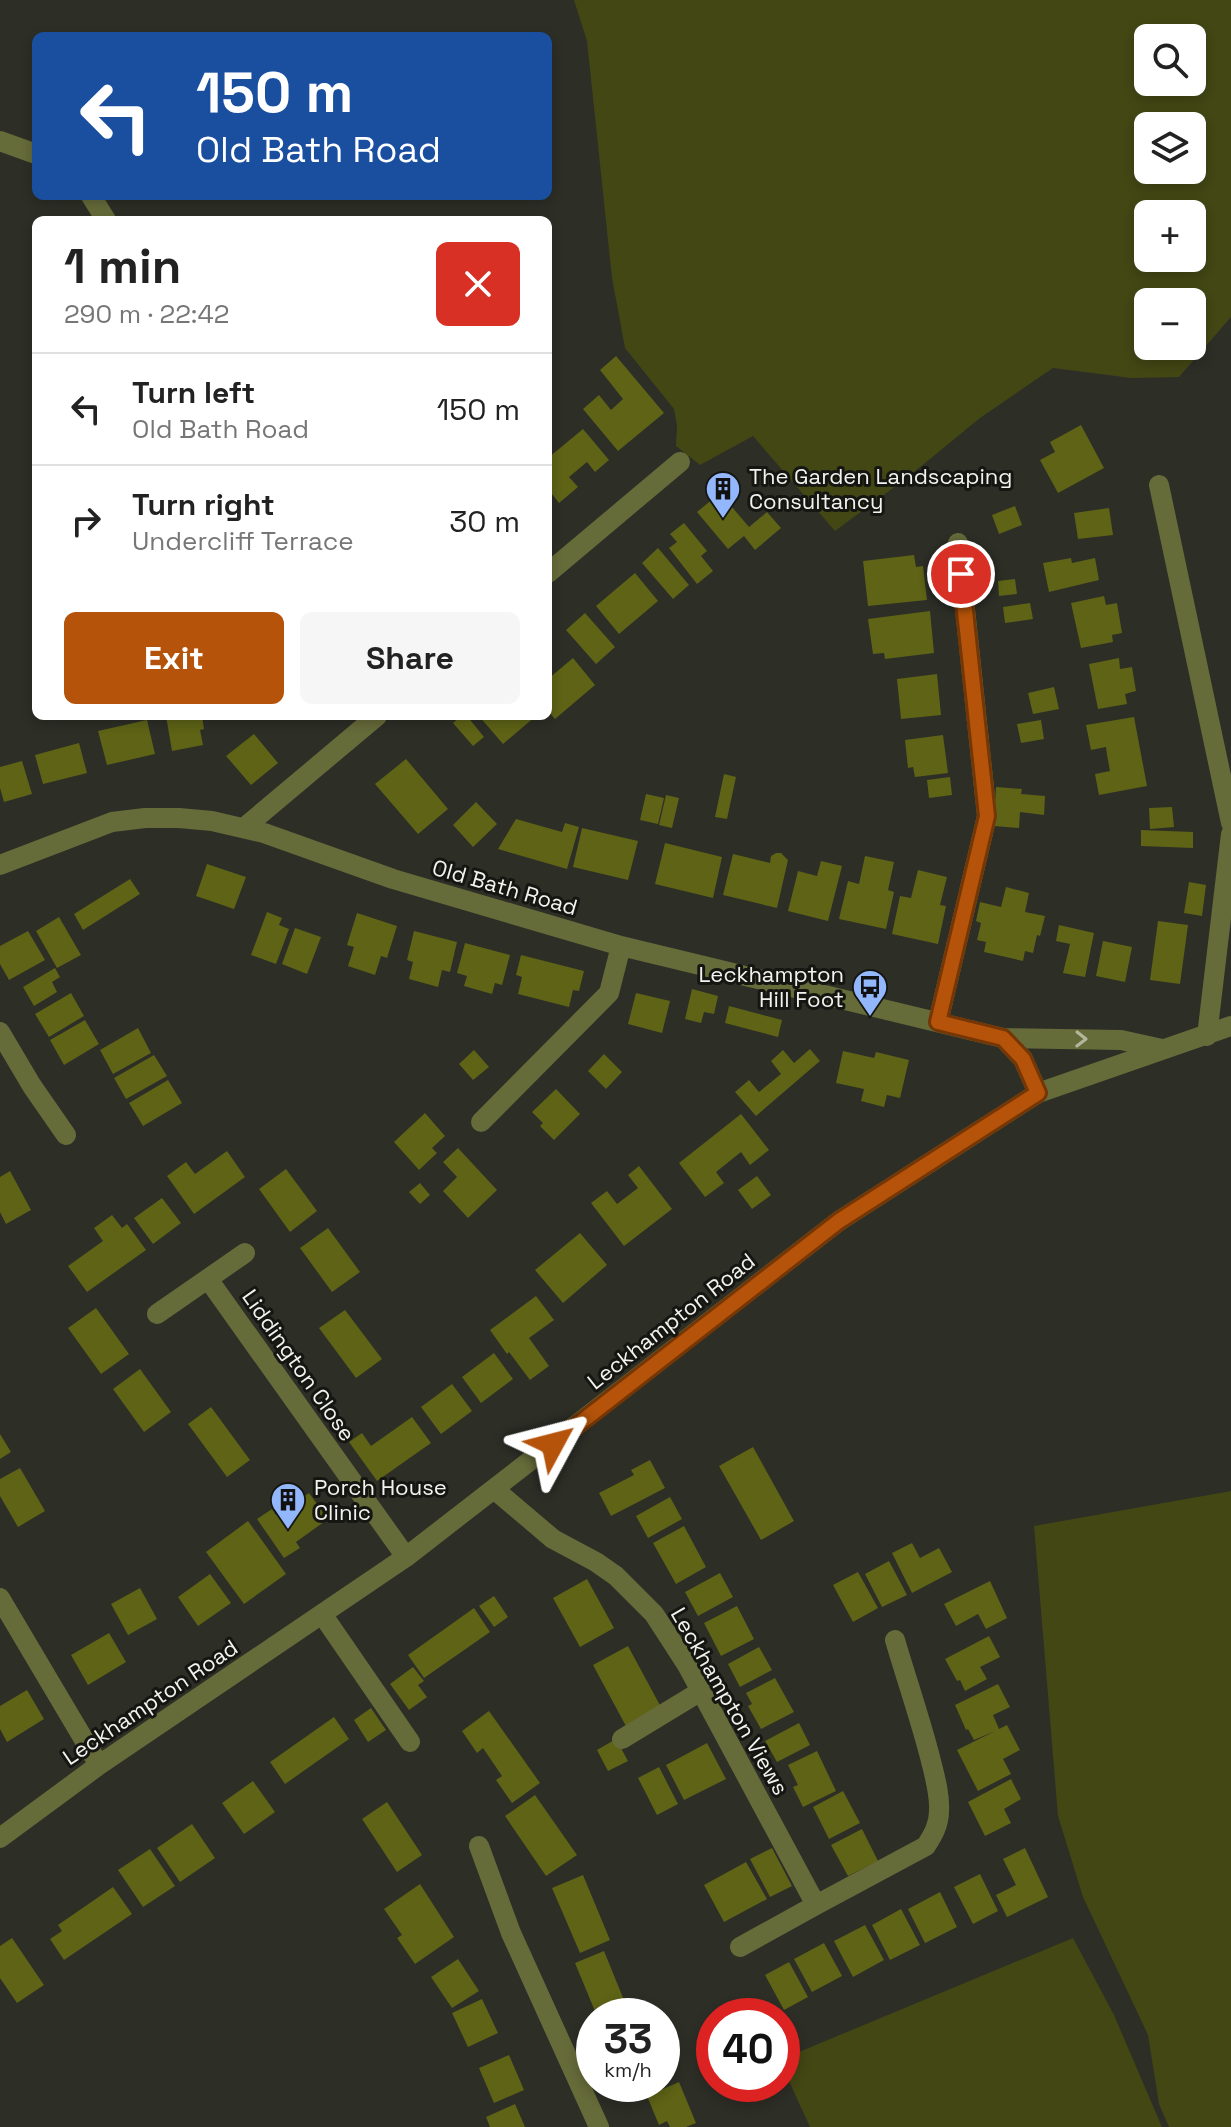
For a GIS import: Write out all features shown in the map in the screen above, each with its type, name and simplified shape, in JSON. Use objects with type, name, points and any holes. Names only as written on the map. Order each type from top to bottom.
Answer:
[{"type":"street","points":[[0,141],[32,153]]},
{"type":"street","points":[[552,570],[680,462]]},
{"type":"street","points":[[1159,485],[1231,823]]},
{"type":"street","points":[[938,1022],[987,816],[958,543]]},
{"type":"street","points":[[245,827],[372,720]]},
{"type":"street","name":"Old Bath Road","points":[[0,865],[112,822],[145,818],[212,821],[245,827],[393,879],[621,946],[741,977],[1003,1038],[1121,1040],[1165,1049]]},
{"type":"street","points":[[1207,1036],[1231,834]]},
{"type":"street","points":[[481,1122],[609,993],[621,946]]},
{"type":"street","name":"Leckhampton Road","points":[[0,1838],[99,1765],[406,1557],[839,1221],[1038,1093],[1231,1026]]},
{"type":"street","points":[[0,1032],[66,1135]]},
{"type":"street","points":[[1003,1038],[1023,1059],[1038,1093]]},
{"type":"street","points":[[157,1314],[245,1253]]},
{"type":"street","name":"Liddington Close","points":[[208,1279],[406,1557]]},
{"type":"street","name":"Leckhampton Views","points":[[494,1489],[553,1539],[596,1562],[634,1592],[662,1627],[701,1691],[816,1905]]},
{"type":"street","points":[[0,1598],[99,1765]]},
{"type":"street","points":[[322,1614],[410,1742]]},
{"type":"street","points":[[740,1947],[926,1846],[934,1834],[938,1821],[938,1796],[921,1724],[895,1640]]},
{"type":"street","points":[[622,1739],[701,1691]]},
{"type":"street","points":[[479,1846],[511,1933],[599,2127]]},
{"type":"green space","points":[[574,0],[1231,0],[1231,317],[1206,346],[1206,288],[1134,288],[1134,360],[1194,360],[1179,377],[1131,378],[1053,368],[980,418],[835,531],[753,436],[700,465],[676,446],[674,409],[625,348],[612,278],[587,41]]},
{"type":"green space","points":[[1231,1491],[1231,2127],[1169,2127],[1159,2104],[1148,2035],[1083,1897],[1058,1816],[1034,1526]]},
{"type":"green space","points":[[1073,1938],[1114,2015],[1162,2127],[810,2127],[799,2102],[800,2052]]},
{"type":"building","points":[[616,356],[664,413],[618,451],[583,409],[599,395],[611,410],[623,399],[600,370]]},
{"type":"building","points":[[1081,425],[1104,468],[1058,493],[1040,460],[1055,452],[1050,442]]},
{"type":"building","points":[[583,429],[609,460],[595,472],[587,462],[569,477],[578,487],[559,503],[552,494],[552,455]]},
{"type":"building","name":"The Garden Landscaping Consultancy","points":[[720,493],[749,527],[767,512],[781,528],[755,550],[744,536],[728,549],[697,512]]},
{"type":"building","points":[[1015,506],[1022,525],[999,534],[992,515]]},
{"type":"building","points":[[1109,508],[1113,535],[1078,539],[1074,513]]},
{"type":"building","points":[[684,523],[707,551],[701,556],[713,571],[697,584],[669,548],[677,542],[670,534]]},
{"type":"building","points":[[658,548],[689,585],[673,599],[642,563]]},
{"type":"building","points":[[914,555],[916,567],[923,566],[927,600],[868,606],[863,561]]},
{"type":"building","points":[[1071,558],[1072,563],[1095,558],[1099,580],[1049,592],[1043,563]]},
{"type":"building","points":[[635,573],[658,601],[619,634],[596,606]]},
{"type":"building","points":[[1015,579],[1017,594],[999,596],[998,581]]},
{"type":"building","points":[[1104,596],[1106,605],[1117,603],[1122,633],[1112,635],[1113,642],[1081,648],[1071,603]]},
{"type":"building","points":[[1030,603],[1033,619],[1005,623],[1003,607]]},
{"type":"building","points":[[930,611],[934,653],[885,659],[884,653],[873,654],[868,619]]},
{"type":"building","points":[[585,613],[615,647],[596,664],[566,630]]},
{"type":"building","points":[[573,658],[595,685],[555,719],[552,716],[552,676]]},
{"type":"building","points":[[1119,658],[1120,669],[1132,667],[1136,691],[1125,694],[1127,704],[1098,709],[1089,664]]},
{"type":"building","points":[[937,674],[941,715],[901,719],[897,679]]},
{"type":"building","points":[[1054,687],[1059,709],[1033,714],[1028,693]]},
{"type":"building","points":[[1134,717],[1147,786],[1099,795],[1095,774],[1110,771],[1106,747],[1091,750],[1086,725]]},
{"type":"building","points":[[147,720],[155,754],[107,765],[98,731]]},
{"type":"building","points":[[167,720],[203,720],[204,729],[200,730],[203,745],[172,751]]},
{"type":"building","points":[[470,720],[484,737],[473,746],[453,723]]},
{"type":"building","points":[[482,720],[531,720],[503,744]]},
{"type":"building","points":[[1041,720],[1044,739],[1021,743],[1017,724]]},
{"type":"building","points":[[254,734],[278,763],[251,785],[226,756]]},
{"type":"building","points":[[943,735],[948,773],[915,777],[913,767],[908,768],[905,740]]},
{"type":"building","points":[[79,743],[87,773],[43,784],[35,755]]},
{"type":"building","points":[[406,759],[448,809],[418,834],[375,784]]},
{"type":"building","points":[[22,761],[32,794],[4,802],[0,767]]},
{"type":"building","points":[[724,774],[736,777],[727,819],[715,817]]},
{"type":"building","points":[[950,777],[952,795],[929,798],[927,780]]},
{"type":"building","points":[[996,787],[1022,789],[1021,794],[1045,796],[1044,815],[1020,812],[1019,828],[994,826]]},
{"type":"building","points":[[646,794],[664,798],[658,824],[640,820]]},
{"type":"building","points":[[666,795],[679,798],[672,828],[659,825]]},
{"type":"building","points":[[476,802],[497,824],[473,847],[453,825]]},
{"type":"building","points":[[1172,807],[1174,827],[1150,829],[1149,808]]},
{"type":"building","points":[[516,819],[562,832],[565,823],[579,827],[567,869],[498,849]]},
{"type":"building","points":[[582,828],[638,841],[628,880],[573,867]]},
{"type":"building","points":[[1141,830],[1193,832],[1193,848],[1141,846]]},
{"type":"building","points":[[665,843],[722,857],[713,898],[655,884]]},
{"type":"building","points":[[781,853],[788,860],[777,908],[723,895],[733,854],[770,863],[771,856]]},
{"type":"building","points":[[865,856],[894,862],[888,890],[894,892],[886,929],[839,919],[848,881],[859,884]]},
{"type":"building","points":[[821,861],[842,866],[828,921],[788,911],[798,871],[817,876]]},
{"type":"building","points":[[207,864],[246,877],[234,909],[196,896]]},
{"type":"building","points":[[918,870],[947,877],[940,905],[946,906],[938,944],[892,934],[900,896],[911,898]]},
{"type":"building","points":[[130,879],[140,894],[83,930],[74,914]]},
{"type":"building","points":[[1189,882],[1206,885],[1202,916],[1184,913]]},
{"type":"building","points":[[1006,887],[1029,893],[1025,912],[1045,916],[1033,953],[1025,951],[1023,961],[984,952],[986,942],[977,940],[981,923],[976,921],[980,902],[1001,907]]},
{"type":"building","points":[[267,912],[282,918],[279,925],[289,929],[276,964],[251,955]]},
{"type":"building","points":[[357,913],[397,926],[387,958],[381,956],[375,975],[348,966],[354,947],[347,945]]},
{"type":"building","points":[[59,917],[81,955],[57,968],[36,931]]},
{"type":"building","points":[[1158,921],[1188,925],[1180,984],[1150,980]]},
{"type":"building","points":[[1059,925],[1094,933],[1085,977],[1063,973],[1070,944],[1056,941]]},
{"type":"building","points":[[295,928],[321,937],[307,974],[282,964]]},
{"type":"building","points":[[28,931],[45,960],[9,980],[0,964],[0,946]]},
{"type":"building","points":[[414,931],[457,942],[450,972],[442,970],[438,987],[409,979],[413,962],[407,960]]},
{"type":"building","points":[[1103,941],[1132,947],[1125,982],[1096,976]]},
{"type":"building","points":[[465,943],[510,955],[502,985],[495,983],[492,994],[464,986],[467,976],[457,973]]},
{"type":"building","points":[[521,955],[584,971],[579,991],[573,990],[569,1007],[518,994],[522,977],[516,975]]},
{"type":"building","points":[[55,968],[60,977],[52,982],[57,992],[34,1006],[23,987]]},
{"type":"building","points":[[692,989],[718,996],[714,1014],[704,1012],[701,1023],[685,1019]]},
{"type":"building","points":[[71,993],[84,1016],[49,1037],[35,1014]]},
{"type":"building","points":[[636,993],[670,1001],[662,1033],[628,1024]]},
{"type":"building","points":[[729,1006],[782,1020],[778,1037],[725,1023]]},
{"type":"building","points":[[85,1020],[99,1044],[64,1065],[50,1040]]},
{"type":"building","points":[[138,1028],[151,1053],[113,1074],[100,1050]]},
{"type":"building","points":[[810,1049],[820,1061],[756,1116],[735,1092],[749,1080],[759,1092],[781,1074],[771,1061],[783,1050],[794,1063]]},
{"type":"building","points":[[474,1050],[489,1067],[473,1080],[459,1064]]},
{"type":"building","points":[[843,1051],[874,1058],[876,1052],[909,1060],[900,1098],[887,1095],[884,1107],[861,1101],[864,1089],[836,1083]]},
{"type":"building","points":[[604,1054],[622,1072],[606,1089],[588,1071]]},
{"type":"building","points":[[154,1055],[167,1076],[126,1099],[114,1078]]},
{"type":"building","points":[[168,1080],[182,1103],[143,1126],[129,1103]]},
{"type":"building","points":[[556,1089],[580,1114],[554,1140],[532,1112]]},
{"type":"building","points":[[425,1113],[445,1136],[432,1148],[437,1153],[419,1170],[394,1142]]},
{"type":"building","points":[[741,1114],[769,1150],[750,1165],[741,1152],[716,1172],[724,1183],[705,1197],[679,1163]]},
{"type":"building","points":[[458,1148],[497,1190],[468,1218],[443,1191],[457,1177],[443,1162]]},
{"type":"building","points":[[227,1151],[245,1177],[194,1214],[167,1176],[186,1162],[195,1174]]},
{"type":"building","points":[[639,1166],[672,1209],[624,1246],[591,1203],[607,1191],[617,1204],[638,1188],[628,1175]]},
{"type":"building","points":[[286,1169],[317,1211],[290,1232],[259,1189]]},
{"type":"building","points":[[10,1171],[31,1210],[6,1224],[0,1212],[0,1177]]},
{"type":"building","points":[[757,1176],[771,1195],[752,1209],[738,1190]]},
{"type":"building","points":[[420,1183],[430,1195],[420,1204],[409,1192]]},
{"type":"building","points":[[162,1198],[181,1223],[153,1244],[134,1218]]},
{"type":"building","points":[[112,1215],[122,1228],[127,1224],[146,1250],[87,1292],[68,1266],[103,1241],[94,1228]]},
{"type":"building","points":[[328,1228],[360,1272],[332,1292],[300,1248]]},
{"type":"building","points":[[580,1233],[607,1265],[563,1303],[535,1270]]},
{"type":"building","points":[[536,1296],[554,1320],[529,1338],[549,1366],[530,1380],[490,1330]]},
{"type":"building","points":[[96,1308],[129,1354],[101,1374],[68,1328]]},
{"type":"building","points":[[345,1310],[382,1359],[356,1378],[319,1328]]},
{"type":"building","points":[[494,1353],[513,1379],[481,1403],[462,1377]]},
{"type":"building","points":[[140,1369],[171,1412],[144,1432],[113,1389]]},
{"type":"building","points":[[452,1384],[472,1411],[441,1434],[421,1407]]},
{"type":"building","points":[[211,1407],[250,1460],[227,1477],[188,1424]]},
{"type":"building","points":[[412,1417],[431,1443],[377,1481],[349,1442],[362,1433],[371,1446]]},
{"type":"building","points":[[0,1434],[11,1452],[0,1459]]},
{"type":"building","points":[[753,1447],[794,1521],[761,1540],[719,1466]]},
{"type":"building","points":[[650,1460],[665,1488],[611,1516],[599,1493],[634,1475],[631,1470]]},
{"type":"building","points":[[20,1468],[45,1511],[18,1527],[0,1496],[0,1479]]},
{"type":"building","name":"Porch House Clinic","points":[[309,1493],[328,1519],[296,1542],[300,1548],[284,1558],[257,1519],[272,1509],[276,1515]]},
{"type":"building","points":[[670,1497],[682,1519],[648,1538],[636,1516]]},
{"type":"building","points":[[248,1521],[286,1574],[244,1604],[206,1552]]},
{"type":"building","points":[[684,1526],[706,1567],[676,1584],[653,1543]]},
{"type":"building","points":[[912,1543],[920,1558],[939,1548],[952,1572],[912,1593],[892,1553]]},
{"type":"building","points":[[889,1561],[907,1595],[882,1607],[865,1574]]},
{"type":"building","points":[[858,1572],[878,1608],[853,1622],[833,1585]]},
{"type":"building","points":[[720,1573],[733,1597],[698,1616],[685,1592]]},
{"type":"building","points":[[210,1574],[231,1603],[198,1626],[178,1597]]},
{"type":"building","points":[[587,1579],[614,1628],[580,1647],[553,1598]]},
{"type":"building","points":[[990,1581],[1007,1618],[986,1629],[978,1614],[956,1626],[944,1604]]},
{"type":"building","points":[[140,1588],[157,1619],[128,1635],[111,1604]]},
{"type":"building","points":[[494,1596],[508,1617],[494,1627],[479,1606]]},
{"type":"building","points":[[737,1606],[754,1639],[721,1656],[704,1623]]},
{"type":"building","points":[[474,1608],[490,1632],[424,1678],[408,1655]]},
{"type":"building","points":[[109,1633],[126,1662],[88,1685],[71,1655]]},
{"type":"building","points":[[989,1636],[1000,1657],[980,1667],[987,1679],[965,1691],[945,1659]]},
{"type":"building","points":[[628,1646],[662,1709],[627,1728],[593,1665]]},
{"type":"building","points":[[759,1647],[772,1670],[740,1687],[728,1664]]},
{"type":"building","points":[[413,1667],[424,1681],[418,1685],[427,1697],[409,1710],[390,1684]]},
{"type":"building","points":[[775,1678],[794,1712],[761,1729],[748,1706],[752,1704],[746,1693]]},
{"type":"building","points":[[998,1684],[1010,1707],[993,1715],[999,1729],[1007,1725],[1020,1750],[1003,1759],[1011,1774],[978,1791],[957,1750],[995,1731],[974,1740],[955,1705]]},
{"type":"building","points":[[27,1690],[44,1719],[7,1742],[0,1729],[0,1706]]},
{"type":"building","points":[[371,1708],[386,1730],[368,1742],[354,1720]]},
{"type":"building","points":[[489,1711],[540,1783],[512,1803],[496,1780],[502,1776],[483,1748],[477,1753],[462,1731]]},
{"type":"building","points":[[334,1717],[349,1739],[285,1784],[270,1762]]},
{"type":"building","points":[[799,1723],[810,1745],[777,1762],[765,1741]]},
{"type":"building","points":[[616,1739],[628,1761],[608,1771],[597,1750]]},
{"type":"building","points":[[707,1743],[726,1779],[684,1800],[666,1765]]},
{"type":"building","points":[[817,1751],[836,1791],[803,1807],[793,1787],[798,1785],[788,1765]]},
{"type":"building","points":[[659,1767],[678,1804],[657,1815],[638,1778]]},
{"type":"building","points":[[1011,1779],[1021,1799],[1004,1809],[1011,1823],[985,1836],[968,1802]]},
{"type":"building","points":[[253,1781],[275,1812],[244,1834],[222,1803]]},
{"type":"building","points":[[843,1791],[860,1823],[829,1839],[813,1807]]},
{"type":"building","points":[[535,1795],[577,1855],[546,1876],[505,1816]]},
{"type":"building","points":[[387,1802],[422,1855],[397,1872],[362,1819]]},
{"type":"building","points":[[192,1824],[215,1858],[180,1882],[157,1848]]},
{"type":"building","points":[[862,1829],[878,1861],[848,1876],[831,1845]]},
{"type":"building","points":[[772,1848],[792,1886],[770,1897],[750,1859]]},
{"type":"building","points":[[1025,1848],[1048,1897],[1007,1917],[996,1895],[1016,1885],[1003,1859]]},
{"type":"building","points":[[150,1849],[175,1886],[143,1907],[118,1870]]},
{"type":"building","points":[[746,1862],[767,1899],[724,1922],[704,1885]]},
{"type":"building","points":[[980,1874],[998,1911],[973,1924],[954,1887]]},
{"type":"building","points":[[583,1875],[610,1940],[580,1953],[552,1888]]},
{"type":"building","points":[[420,1884],[454,1937],[415,1964],[397,1938],[402,1935],[384,1909]]},
{"type":"building","points":[[113,1887],[132,1914],[64,1960],[50,1939],[62,1931],[58,1925]]},
{"type":"building","points":[[940,1892],[957,1927],[925,1943],[908,1909]]},
{"type":"building","points":[[901,1909],[920,1945],[890,1960],[872,1925]]},
{"type":"building","points":[[865,1925],[884,1960],[853,1977],[834,1941]]},
{"type":"building","points":[[12,1938],[44,1985],[17,2003],[0,1978],[0,1946]]},
{"type":"building","points":[[824,1943],[842,1976],[812,1992],[794,1959]]},
{"type":"building","points":[[604,1951],[623,1998],[590,1998],[575,1963]]},
{"type":"building","points":[[458,1959],[479,1991],[452,2008],[431,1977]]},
{"type":"building","points":[[789,1962],[808,1997],[800,2001],[800,1998],[777,1998],[765,1975]]},
{"type":"building","points":[[482,1999],[498,2033],[468,2047],[452,2013]]},
{"type":"building","points":[[509,2055],[524,2090],[494,2103],[479,2068]]},
{"type":"building","points":[[680,2084],[696,2123],[686,2127],[670,2127],[667,2121],[659,2125],[649,2102],[680,2102]]},
{"type":"building","points":[[515,2104],[525,2127],[490,2127],[486,2117]]},
{"type":"place","name":"The Garden Landscaping Consultancy","points":[[723,520]]},
{"type":"place","name":"Leckhampton Hill Foot","points":[[870,1018]]},
{"type":"place","name":"Porch House Clinic","points":[[288,1531]]},
{"type":"route","points":[[553,1444],[839,1221],[1038,1093],[1023,1059],[1003,1038],[938,1022],[987,816],[961,574]]}]
